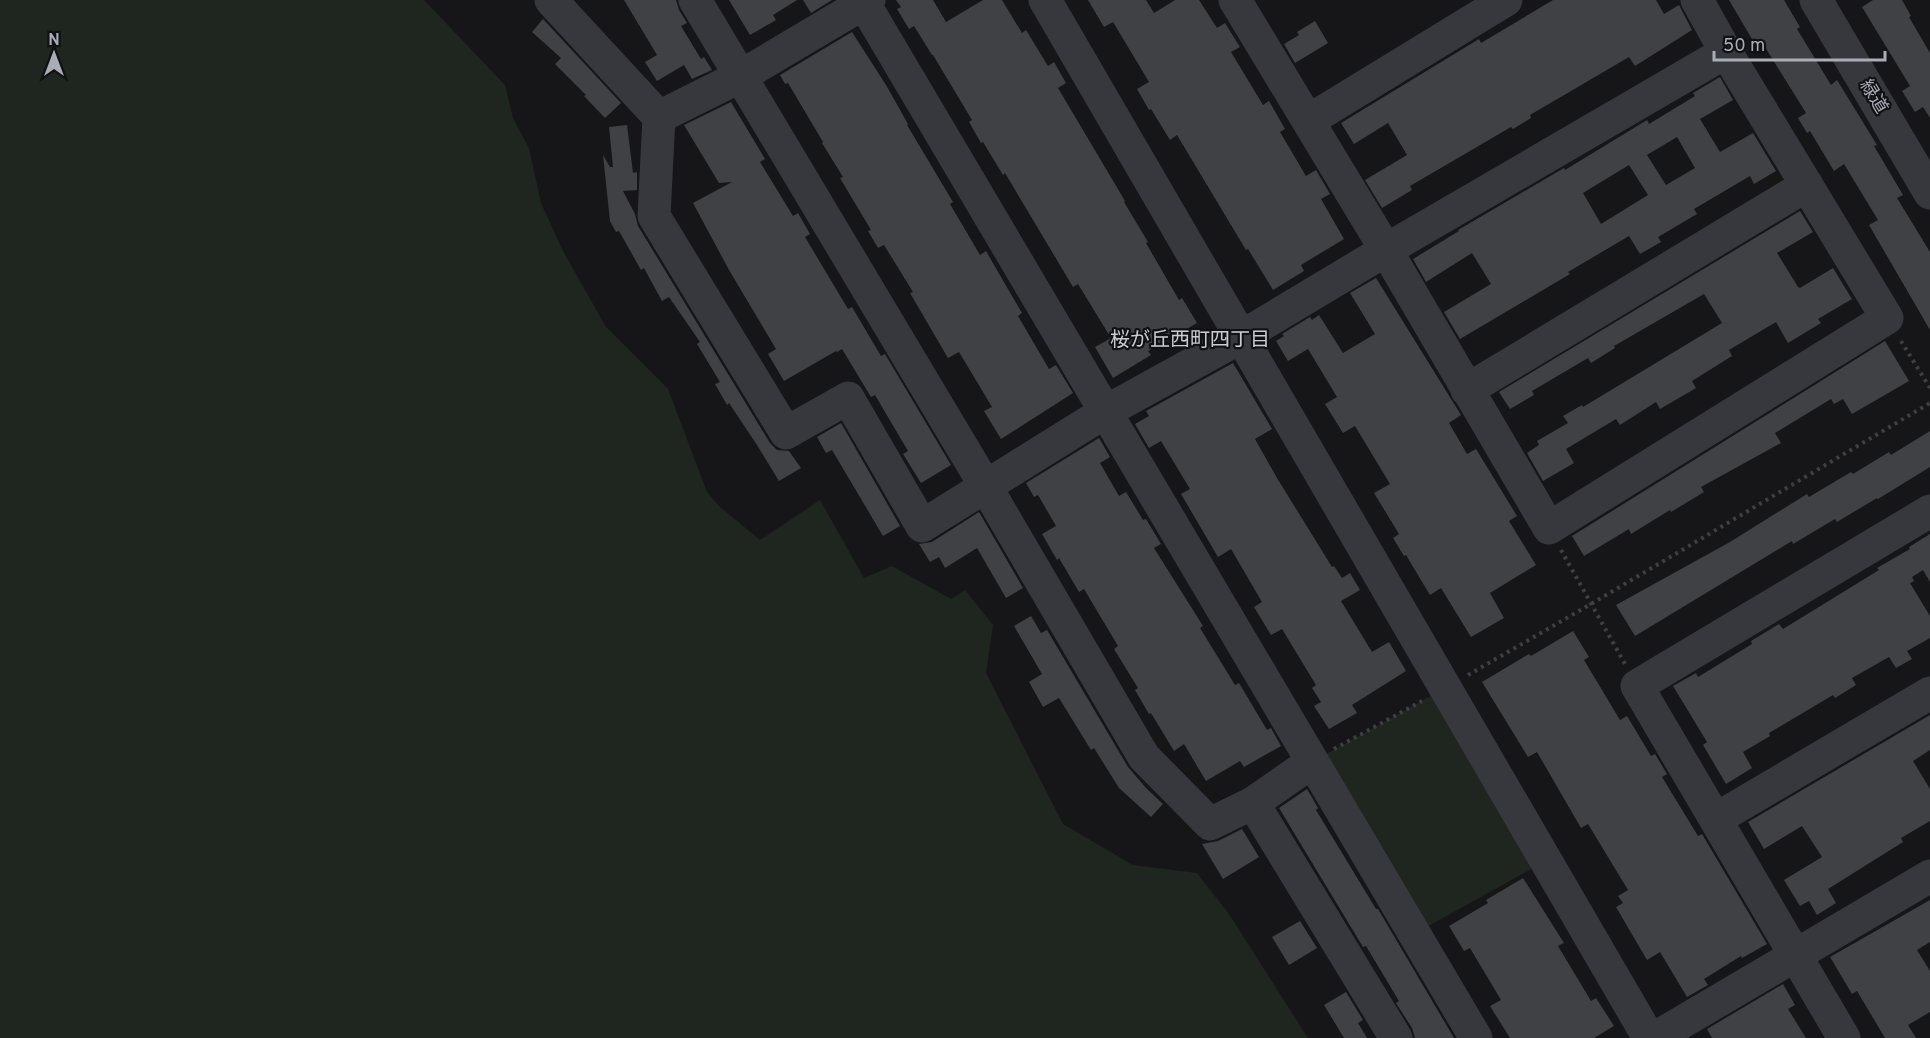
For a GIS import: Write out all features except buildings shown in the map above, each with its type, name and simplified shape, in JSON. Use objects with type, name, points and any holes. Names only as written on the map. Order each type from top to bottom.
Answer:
[{"type":"street","points":[[551,0],[659,117],[654,216],[786,433],[848,398],[922,526],[1105,412],[1241,337],[1726,52]]},
{"type":"street","points":[[695,0],[986,486],[1144,757],[1210,824],[1253,803],[1312,762]]},
{"type":"street","points":[[1045,0],[1649,1038]]},
{"type":"street","points":[[1235,0],[1386,250],[1549,528],[1887,318],[1697,0]]},
{"type":"street","points":[[1308,122],[1506,0]]},
{"type":"street","name":"緑道","points":[[1816,0],[1930,194]]},
{"type":"street","points":[[659,117],[741,76],[865,1],[1105,412],[1476,1038]]},
{"type":"street","points":[[1467,390],[1807,185]]},
{"type":"street","points":[[1844,1038],[1637,686],[1930,511]]},
{"type":"street","points":[[1716,819],[1930,693]]},
{"type":"street","points":[[1253,803],[1396,1038]]},
{"type":"street","points":[[1655,1038],[1930,876]]},
{"type":"path","points":[[1887,318],[1930,388]]},
{"type":"path","points":[[1312,762],[1592,604],[1930,403]]},
{"type":"path","points":[[1549,528],[1637,686]]},
{"type":"shaded area","points":[[0,0],[424,0],[505,85],[513,118],[529,148],[541,203],[563,251],[606,327],[668,389],[707,492],[719,506],[760,540],[820,500],[864,578],[892,566],[951,599],[965,590],[993,625],[986,673],[1063,824],[1133,865],[1197,873],[1229,914],[1308,1038],[0,1038]]},
{"type":"shaded area","points":[[1445,688],[1546,861],[1414,934],[1312,762]]},
{"type":"district","name":"桜が丘西町四丁目","points":[[1190,341]]}]
